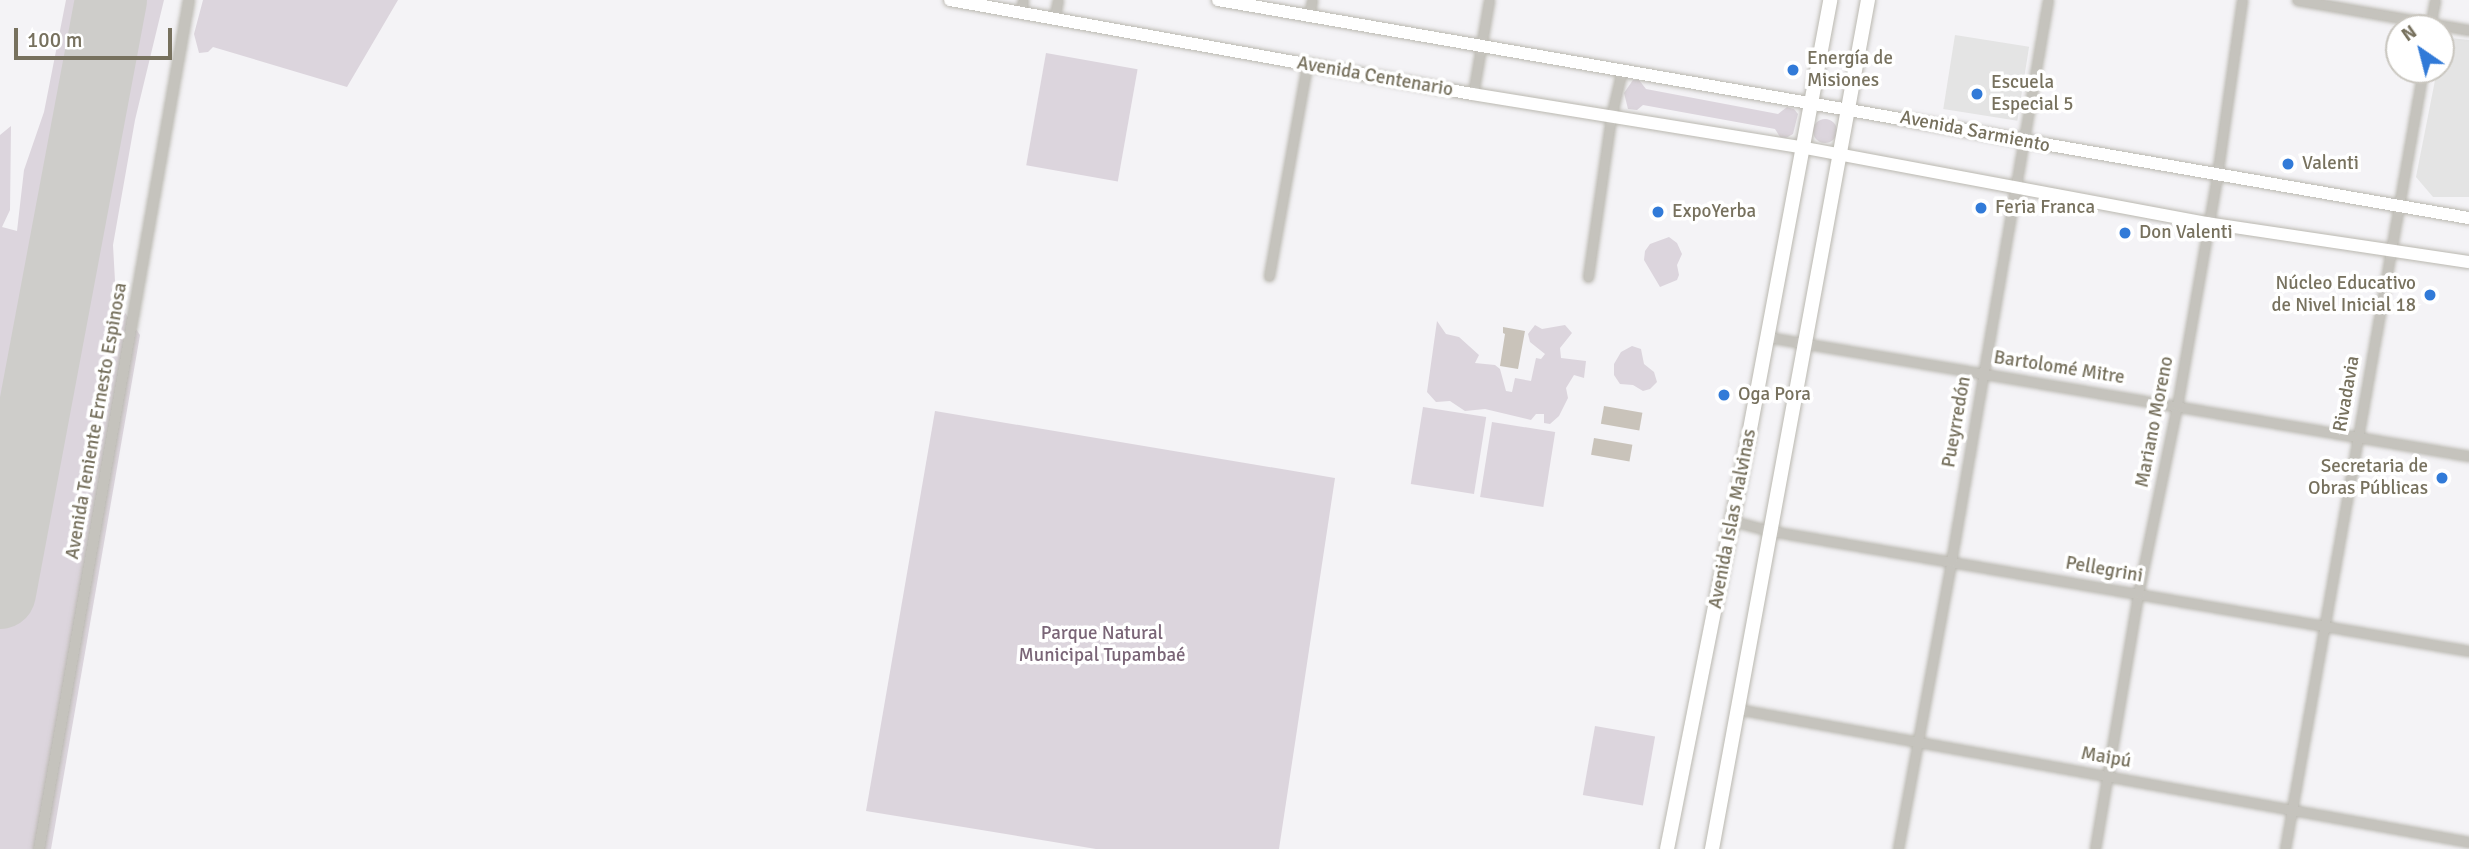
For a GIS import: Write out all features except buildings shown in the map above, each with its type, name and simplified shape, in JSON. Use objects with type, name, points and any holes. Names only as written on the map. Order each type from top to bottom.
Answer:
[{"type":"main road","name":"Avenida Centenario","points":[[950,0],[1022,7],[1054,20],[1473,94],[1800,147]]},
{"type":"main road","points":[[1218,0],[1481,46]]},
{"type":"main road","name":"Avenida Islas Malvinas","points":[[1667,849],[1733,521],[1800,147],[1830,0]]},
{"type":"main road","name":"Avenida Islas Malvinas","points":[[1712,849],[1842,156],[1868,0]]},
{"type":"main road","name":"Avenida Sarmiento","points":[[1481,46],[2469,218]]},
{"type":"main road","points":[[1800,147],[2207,223],[2469,262]]},
{"type":"street","name":"Avenida Teniente Ernesto Espinosa","points":[[39,849],[189,0]]},
{"type":"street","points":[[1054,20],[1058,0]]},
{"type":"street","points":[[1309,16],[1312,0]]},
{"type":"street","points":[[1473,94],[1489,0]]},
{"type":"street","name":"Pueyrredón","points":[[1898,849],[2017,189],[2048,0]]},
{"type":"street","name":"Mariano Moreno","points":[[2095,849],[2137,594],[2177,406],[2217,176],[2242,0]]},
{"type":"street","points":[[2297,0],[2385,17]]},
{"type":"street","points":[[1269,276],[1307,65]]},
{"type":"street","points":[[1588,277],[1611,117],[1622,69]]},
{"type":"street","name":"Rivadavia","points":[[2285,849],[2421,84]]},
{"type":"street","name":"Bartolomé Mitre","points":[[1766,337],[2469,456]]},
{"type":"street","name":"Pellegrini","points":[[1733,521],[1771,531],[2469,651]]},
{"type":"street","name":"Maipú","points":[[1737,709],[2469,842]]},
{"type":"shaded area","points":[[1955,35],[2029,47],[2017,121],[1943,109]]},
{"type":"shaded area","points":[[2455,38],[2469,40],[2469,197],[2433,197],[2416,177],[2434,84],[2455,84]]},
{"type":"shaded area","points":[[1503,327],[1525,331],[1518,369],[1500,366],[1505,334]]},
{"type":"shaded area","points":[[1604,406],[1642,413],[1639,430],[1601,424]]},
{"type":"shaded area","points":[[1594,438],[1632,445],[1629,462],[1591,455]]},
{"type":"green space","points":[[66,0],[164,0],[135,120],[113,245],[116,299],[140,335],[51,849],[0,849],[0,135],[11,126],[10,210],[2,227],[17,231],[24,170],[44,112]]},
{"type":"green space","points":[[203,0],[398,0],[347,87],[213,47],[208,52],[199,53],[194,34]]},
{"type":"green space","points":[[1046,53],[1138,69],[1118,181],[1026,165]]},
{"type":"green space","points":[[1633,80],[1639,80],[1646,89],[1778,114],[1787,107],[1794,109],[1798,114],[1793,134],[1786,138],[1780,137],[1775,129],[1643,105],[1637,110],[1628,109],[1624,93]]},
{"type":"green space","points":[[1825,119],[1836,126],[1837,131],[1830,142],[1825,143],[1814,136],[1813,131],[1820,120]]},
{"type":"green space","points":[[1669,237],[1677,243],[1682,254],[1677,265],[1679,275],[1677,280],[1660,287],[1644,260],[1645,251],[1650,244]]},
{"type":"green space","points":[[1437,321],[1446,334],[1459,337],[1479,355],[1475,363],[1495,365],[1500,369],[1506,391],[1512,392],[1515,378],[1531,381],[1536,358],[1541,359],[1545,354],[1530,342],[1528,334],[1535,325],[1542,329],[1565,325],[1572,333],[1560,348],[1561,358],[1586,361],[1584,378],[1574,375],[1566,388],[1568,398],[1559,416],[1550,424],[1544,423],[1544,414],[1536,414],[1531,420],[1485,409],[1465,411],[1450,401],[1436,402],[1427,392]]},
{"type":"green space","points":[[1632,346],[1641,349],[1644,364],[1654,372],[1657,382],[1650,389],[1643,391],[1633,385],[1620,384],[1614,375],[1614,364],[1621,352]]},
{"type":"green space","points":[[1423,407],[1486,417],[1474,494],[1411,484]]},
{"type":"green space","name":"Parque Natural Municipal Tupambaé","points":[[935,411],[1335,478],[1279,849],[1096,849],[866,811]]},
{"type":"green space","points":[[1492,422],[1555,432],[1543,507],[1480,497]]},
{"type":"green space","points":[[1595,726],[1655,737],[1643,806],[1583,795]]},
{"type":"runway","points":[[0,593],[111,0]]},
{"type":"place","name":"Energía de Misiones","points":[[1793,70]]},
{"type":"place","name":"Escuela Especial 5","points":[[1977,94]]},
{"type":"place","name":"Valenti","points":[[2288,164]]},
{"type":"place","name":"Feria Franca","points":[[1981,208]]},
{"type":"place","name":"ExpoYerba","points":[[1658,212]]},
{"type":"place","name":"Don Valenti","points":[[2125,233]]},
{"type":"place","name":"Núcleo Educativo de Nivel Inicial 18","points":[[2430,295]]},
{"type":"place","name":"Oga Pora","points":[[1724,395]]},
{"type":"place","name":"Secretaria de Obras Públicas","points":[[2442,478]]}]
